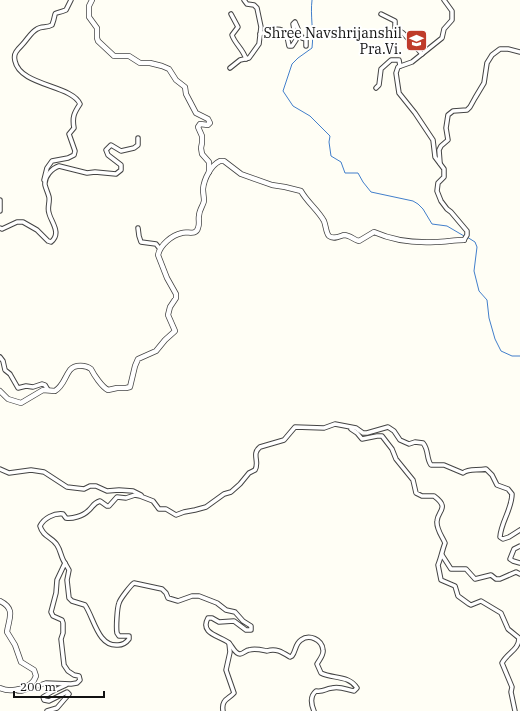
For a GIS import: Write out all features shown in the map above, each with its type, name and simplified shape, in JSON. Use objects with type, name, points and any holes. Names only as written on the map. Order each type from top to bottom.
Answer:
[{"type":"street","points":[[0,228],[2,229],[17,222],[23,222],[40,232],[48,241],[53,240],[56,230],[49,214],[49,199],[44,179],[45,172],[48,165],[52,161],[68,158],[74,155],[75,151],[69,134],[74,128],[72,120],[73,116],[80,104],[78,100],[65,92],[38,82],[21,72],[16,66],[14,57],[32,32],[39,28],[52,25],[55,14],[66,10],[71,0]]},
{"type":"street","points":[[92,0],[89,6],[89,17],[97,28],[98,41],[114,56],[129,56],[140,63],[150,63],[169,69],[176,80],[185,87],[186,94],[196,113],[208,119],[210,123],[208,125],[200,124],[198,128],[202,136],[201,150],[208,162],[209,172]]},
{"type":"street","points":[[230,68],[240,60],[249,58],[257,49],[259,44],[260,17],[257,8],[254,5],[247,4],[244,0]]},
{"type":"street","points":[[0,391],[8,399],[21,403],[43,390],[55,391],[65,381],[70,370],[84,366],[91,369],[94,377],[105,389],[111,390],[117,388],[128,388],[131,385],[138,359],[156,351],[165,340],[174,333],[175,328],[168,315],[170,307],[176,298],[176,294],[166,278],[159,259],[158,255],[160,249],[170,238],[182,233],[194,233],[198,228],[199,212],[204,202],[204,184],[209,172],[216,163],[222,161],[241,174],[272,185],[298,190],[319,214],[330,236],[334,238],[347,236],[359,241],[374,232],[383,236],[411,241],[426,242],[464,240],[467,235],[467,231],[444,206],[439,196],[438,183],[444,177],[445,173],[435,156],[433,140],[415,112],[399,93],[396,73],[396,70],[400,66],[412,62],[442,38],[444,29],[452,20],[452,11],[444,0]]},
{"type":"street","points":[[231,14],[238,28],[232,35],[246,58]]},
{"type":"street","points":[[381,14],[395,21],[395,28],[403,33],[422,54]]},
{"type":"street","points":[[260,34],[280,28],[288,36],[289,46],[292,46],[296,40],[293,24],[295,22],[302,38],[306,39],[307,41],[306,46]]},
{"type":"street","points":[[440,164],[439,150],[448,140],[446,128],[448,115],[453,111],[467,110],[470,107],[484,83],[486,66],[492,55],[500,49],[520,52]]},
{"type":"street","points":[[376,88],[379,85],[380,70],[389,61],[392,59],[400,60],[400,66]]},
{"type":"street","points":[[46,183],[46,179],[52,170],[59,166],[87,173],[95,172],[116,174],[121,170],[121,164],[108,155],[106,150],[107,148],[111,145],[121,151],[134,148],[138,144],[138,138]]},
{"type":"street","points":[[0,200],[0,211]]},
{"type":"street","points":[[138,228],[142,243],[156,244],[160,249]]},
{"type":"street","points":[[0,357],[3,360],[5,370],[10,374],[18,388],[26,386],[33,387],[42,384],[48,390]]},
{"type":"street","points":[[314,711],[311,704],[313,694],[316,691],[322,692],[332,688],[344,687],[354,691],[357,688],[349,681],[336,676],[324,674],[319,670],[317,664],[322,656],[323,649],[319,642],[312,637],[305,637],[298,643],[294,655],[290,657],[278,650],[273,649],[267,651],[250,649],[240,654],[229,643],[211,633],[207,628],[207,620],[208,618],[212,618],[219,622],[234,621],[246,630],[251,630],[251,626],[243,621],[235,612],[226,610],[217,603],[199,596],[192,596],[178,601],[171,600],[162,589],[134,583],[120,600],[118,607],[117,633],[119,636],[129,636],[129,639],[124,644],[110,644],[96,629],[85,605],[72,601],[69,598],[67,580],[68,570],[66,563],[57,546],[45,536],[41,530],[40,526],[44,520],[57,514],[63,514],[66,518],[74,517],[86,513],[93,504],[99,501],[107,506],[118,497],[126,498],[137,495],[153,502],[159,509],[166,509],[178,516],[184,512],[203,508],[224,494],[231,492],[255,470],[257,466],[255,452],[260,447],[284,440],[295,427],[324,428],[335,424],[356,428],[363,433],[388,427],[394,431],[400,440],[409,444],[415,442],[423,443],[427,448],[431,465],[444,465],[463,473],[466,469],[477,471],[488,470],[497,485],[508,489],[512,494],[512,501],[505,517],[500,537],[504,539],[520,530]]},
{"type":"street","points":[[350,428],[362,439],[382,436],[392,449],[396,460],[413,480],[417,495],[431,495],[438,499],[442,505],[442,510],[438,519],[438,526],[445,543],[438,568],[441,580],[455,586],[458,596],[469,604],[471,605],[481,601],[488,607],[499,612],[504,618],[508,629],[520,638],[517,647],[502,663],[512,687],[510,692],[515,711]]},
{"type":"street","points":[[0,469],[9,473],[37,470],[44,472],[65,486],[84,489],[92,485],[98,486],[107,491],[133,491],[141,494],[143,497]]},
{"type":"street","points":[[520,546],[514,549],[510,559],[520,562]]},
{"type":"street","points":[[442,555],[452,569],[466,569],[475,579],[491,575],[496,579],[500,579],[516,572],[520,574]]},
{"type":"street","points":[[0,688],[4,690],[22,691],[50,683],[77,683],[80,680],[80,677],[68,671],[64,665],[61,649],[63,623],[62,620],[53,616],[51,612],[56,592],[57,580],[66,563]]},
{"type":"street","points":[[0,600],[7,605],[11,614],[7,632],[15,645],[23,664],[34,670],[36,676],[30,684],[14,690]]},
{"type":"street","points":[[223,711],[222,706],[225,699],[234,693],[226,670],[230,652],[229,643]]},
{"type":"street","points":[[47,711],[57,708],[69,694],[67,692],[49,701],[44,700],[43,697],[67,684]]},
{"type":"waterway","points":[[312,0],[312,48],[292,64],[283,91],[293,106],[310,116],[330,136],[329,142],[331,156],[341,162],[345,173],[358,173],[371,192],[413,201],[423,209],[432,224],[447,226],[464,236]]},
{"type":"waterway","points":[[467,237],[475,242],[477,247],[474,271],[479,291],[487,300],[489,318],[495,339],[501,351],[512,356],[520,356]]},
{"type":"place","name":"Shree Navshrijanshil Pra.Vi.","points":[[417,41]]}]
